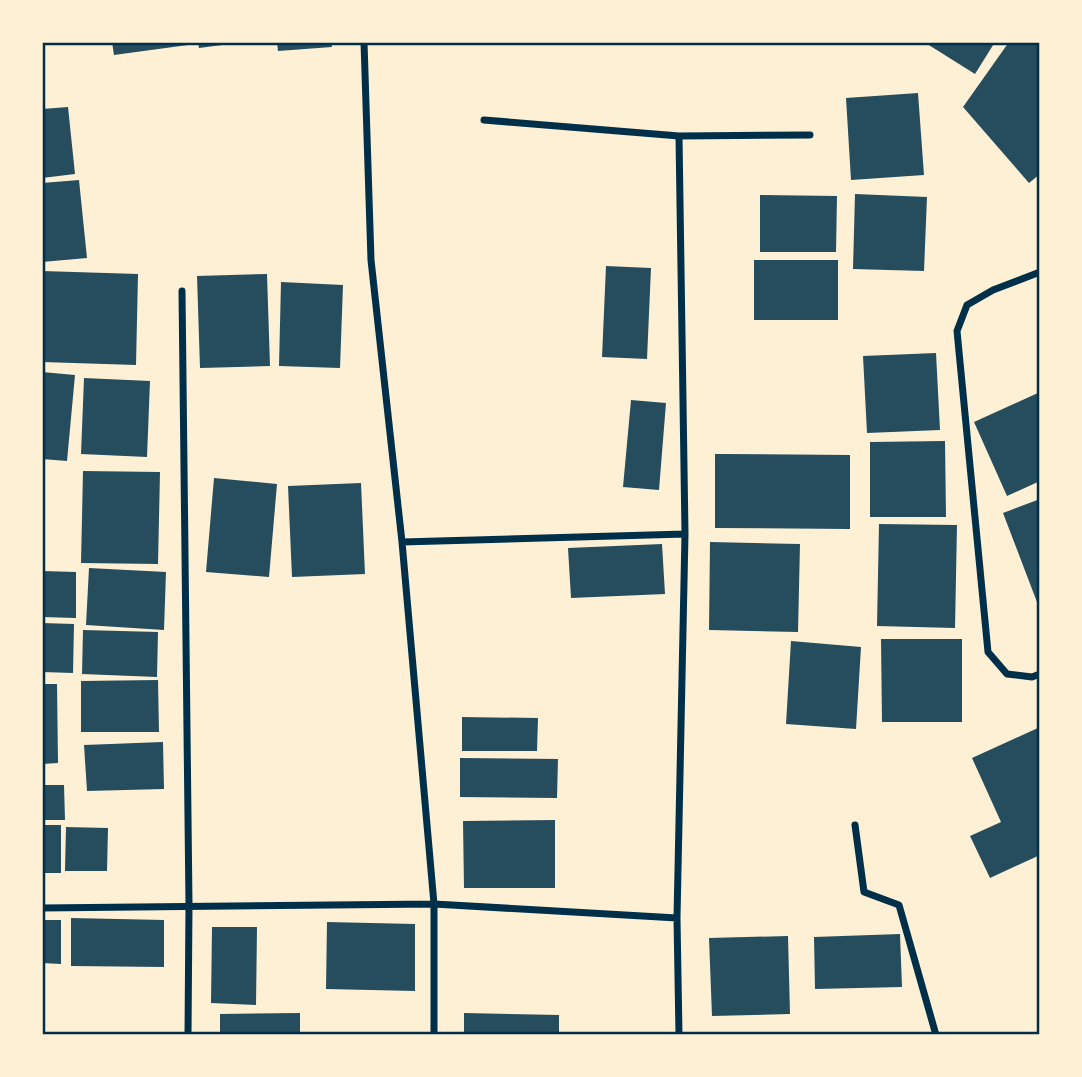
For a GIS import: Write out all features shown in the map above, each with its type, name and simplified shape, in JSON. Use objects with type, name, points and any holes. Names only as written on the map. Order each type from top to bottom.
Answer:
[{"type":"street","points":[[364,42],[371,260],[402,542],[434,904],[433,1035]]},
{"type":"street","points":[[484,120],[679,136],[810,135]]},
{"type":"street","points":[[679,136],[685,534],[677,918],[679,1035]]},
{"type":"street","points":[[1040,272],[993,290],[967,305],[957,331],[988,652],[1007,674],[1032,677],[1040,674]]},
{"type":"street","points":[[182,291],[188,1035]]},
{"type":"street","points":[[402,542],[685,534]]},
{"type":"street","points":[[855,825],[864,892],[899,905],[936,1035]]},
{"type":"street","points":[[42,908],[434,904],[677,918]]},
{"type":"building","points":[[112,42],[187,42],[188,45],[114,55]]},
{"type":"building","points":[[198,42],[230,42],[230,44],[199,48]]},
{"type":"building","points":[[277,42],[331,42],[332,47],[278,51]]},
{"type":"building","points":[[924,42],[995,42],[975,74]]},
{"type":"building","points":[[1009,42],[1040,42],[1040,174],[1029,183],[963,107]]},
{"type":"building","points":[[918,93],[924,175],[851,180],[846,98]]},
{"type":"building","points":[[68,107],[75,174],[42,178],[42,109]]},
{"type":"building","points":[[79,180],[87,258],[42,262],[42,183]]},
{"type":"building","points":[[855,194],[927,197],[924,271],[853,269]]},
{"type":"building","points":[[760,195],[837,196],[836,252],[760,252]]},
{"type":"building","points":[[754,260],[838,260],[838,320],[754,320]]},
{"type":"building","points":[[606,266],[651,268],[647,359],[602,357]]},
{"type":"building","points":[[42,271],[138,274],[136,365],[42,362]]},
{"type":"building","points":[[267,274],[270,366],[200,368],[197,276]]},
{"type":"building","points":[[281,282],[343,285],[340,368],[279,366]]},
{"type":"building","points":[[936,353],[940,430],[867,433],[863,356]]},
{"type":"building","points":[[42,372],[75,375],[67,461],[42,459]]},
{"type":"building","points":[[84,378],[150,381],[147,457],[81,454]]},
{"type":"building","points":[[1040,392],[1040,481],[1007,496],[974,422]]},
{"type":"building","points":[[631,400],[666,403],[659,490],[623,487]]},
{"type":"building","points":[[945,441],[946,517],[870,517],[870,442]]},
{"type":"building","points":[[715,454],[850,455],[850,529],[715,528]]},
{"type":"building","points":[[83,471],[160,472],[158,564],[81,563]]},
{"type":"building","points":[[214,478],[277,484],[269,577],[206,572]]},
{"type":"building","points":[[361,483],[365,574],[292,577],[288,486]]},
{"type":"building","points":[[1040,499],[1040,610],[1003,513]]},
{"type":"building","points":[[879,524],[957,525],[955,628],[877,626]]},
{"type":"building","points":[[710,542],[800,544],[798,632],[709,630]]},
{"type":"building","points":[[662,544],[665,594],[571,598],[568,548]]},
{"type":"building","points":[[89,568],[166,572],[164,630],[86,625]]},
{"type":"building","points":[[42,571],[76,572],[76,618],[42,617]]},
{"type":"building","points":[[42,623],[74,624],[73,673],[42,672]]},
{"type":"building","points":[[83,630],[158,632],[157,677],[82,674]]},
{"type":"building","points":[[881,639],[962,639],[962,722],[882,722]]},
{"type":"building","points":[[791,641],[861,647],[856,729],[786,724]]},
{"type":"building","points":[[158,680],[159,732],[81,732],[81,681]]},
{"type":"building","points":[[42,684],[57,684],[58,763],[42,764]]},
{"type":"building","points":[[462,717],[538,718],[537,751],[462,751]]},
{"type":"building","points":[[1040,727],[1040,855],[990,878],[970,836],[1001,822],[972,758]]},
{"type":"building","points":[[163,742],[164,789],[87,791],[84,745]]},
{"type":"building","points":[[460,758],[558,759],[557,798],[460,797]]},
{"type":"building","points":[[42,785],[64,785],[65,820],[42,820]]},
{"type":"building","points":[[555,820],[555,888],[464,888],[463,821]]},
{"type":"building","points":[[42,825],[61,825],[61,873],[42,873]]},
{"type":"building","points":[[66,827],[108,828],[107,871],[65,871]]},
{"type":"building","points":[[71,918],[164,920],[164,967],[71,966]]},
{"type":"building","points":[[42,920],[61,920],[61,964],[42,963]]},
{"type":"building","points":[[327,922],[415,924],[415,991],[326,989]]},
{"type":"building","points":[[212,927],[257,927],[256,1005],[211,1003]]},
{"type":"building","points":[[900,934],[902,987],[815,989],[814,937]]},
{"type":"building","points":[[788,936],[790,1014],[712,1016],[709,938]]},
{"type":"building","points":[[300,1013],[300,1035],[220,1035],[220,1014]]},
{"type":"building","points":[[464,1013],[559,1015],[559,1035],[464,1035]]}]
